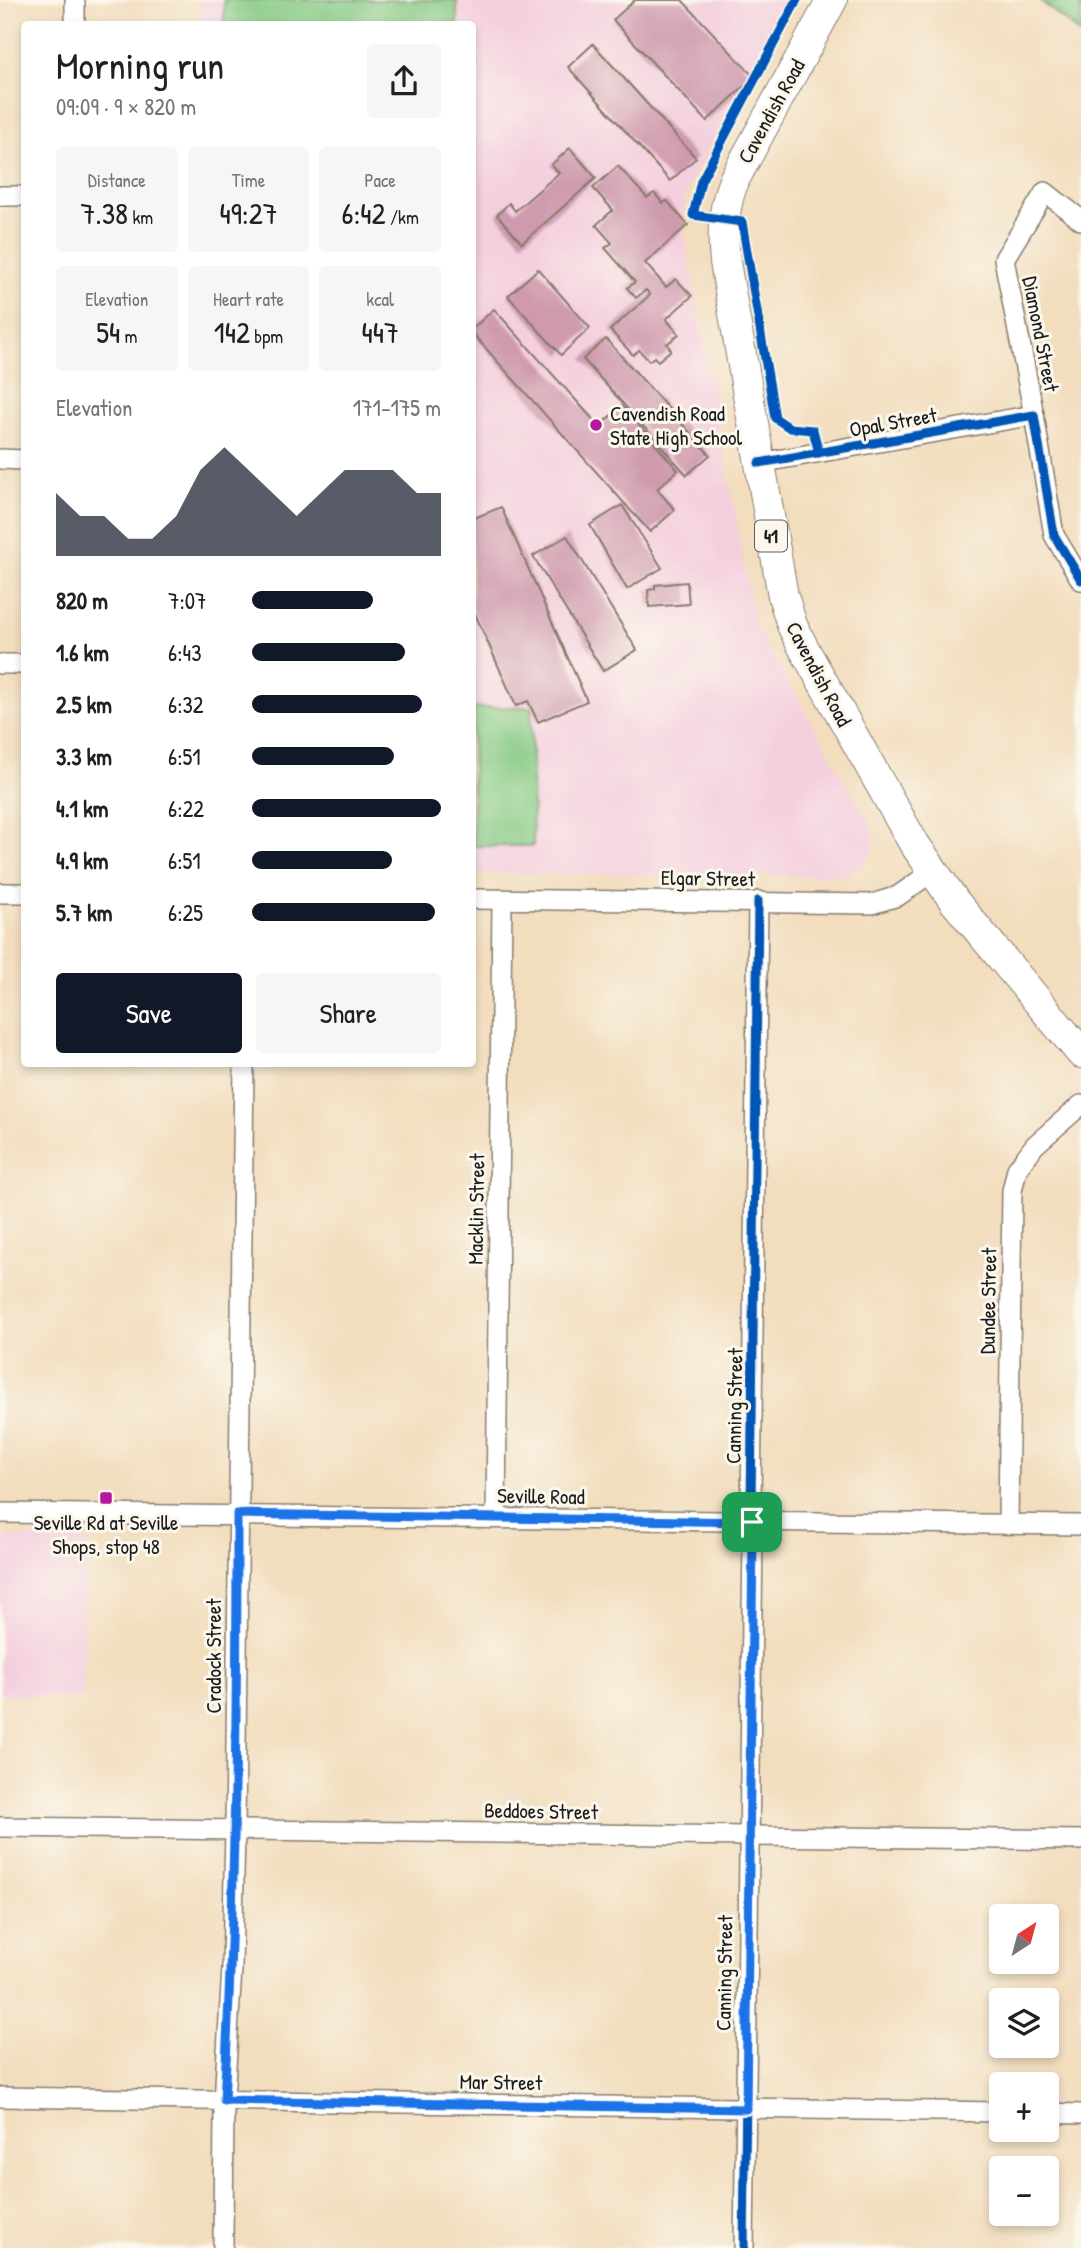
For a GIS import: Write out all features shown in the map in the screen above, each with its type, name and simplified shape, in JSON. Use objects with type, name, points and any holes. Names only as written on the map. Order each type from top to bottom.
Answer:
[{"type":"main road","name":"Cavendish Road","points":[[832,0],[735,178],[724,213],[722,230],[725,262],[779,581],[792,625],[893,808],[933,871],[969,919],[1081,1053]]},
{"type":"street","points":[[75,0],[75,21]]},
{"type":"street","name":"Diamond Street","points":[[1034,415],[1004,259],[1045,192],[1081,220]]},
{"type":"street","points":[[0,196],[21,197]]},
{"type":"street","points":[[1034,415],[1054,535],[1081,580]]},
{"type":"street","name":"Opal Street","points":[[759,463],[1034,415]]},
{"type":"street","points":[[0,459],[21,460]]},
{"type":"street","points":[[0,664],[21,664]]},
{"type":"street","name":"Elgar Street","points":[[476,899],[862,904],[883,902],[898,896],[933,871]]},
{"type":"street","points":[[0,893],[21,892]]},
{"type":"street","name":"Macklin Street","points":[[496,1518],[502,899]]},
{"type":"street","name":"Canning Street","points":[[744,2248],[758,901]]},
{"type":"street","name":"Cradock Street","points":[[223,2248],[224,2100],[232,1969],[235,1830],[244,1067]]},
{"type":"street","name":"Dundee Street","points":[[1008,1524],[1012,1191],[1017,1169],[1035,1145],[1081,1105]]},
{"type":"street","name":"Seville Road","points":[[0,1513],[1081,1525]]},
{"type":"street","name":"Beddoes Street","points":[[0,1827],[1081,1840]]},
{"type":"street","name":"Mar Street","points":[[0,2097],[989,2112]]},
{"type":"street","points":[[1059,2113],[1081,2113]]},
{"type":"shaded area","name":"Cavendish Road State High School","points":[[201,0],[789,0],[694,175],[685,197],[683,224],[755,626],[871,825],[875,847],[864,863],[846,876],[476,873],[476,21],[201,21]]},
{"type":"shaded area","points":[[0,1537],[85,1537],[83,1698],[0,1695]]},
{"type":"green space","points":[[224,0],[457,0],[457,21],[224,21]]},
{"type":"green space","points":[[1040,0],[1081,0],[1081,34]]},
{"type":"green space","points":[[531,707],[533,846],[476,846],[476,708]]},
{"type":"building","points":[[635,0],[682,0],[754,77],[707,121],[613,20]]},
{"type":"building","points":[[593,44],[696,158],[670,181],[568,67]]},
{"type":"building","points":[[570,148],[596,178],[522,243],[497,215],[509,203],[515,211],[559,173],[551,165]]},
{"type":"building","points":[[618,166],[647,198],[654,193],[663,203],[667,201],[688,225],[645,263],[666,287],[676,279],[692,296],[666,319],[679,334],[667,344],[671,350],[658,361],[654,357],[649,361],[639,350],[633,355],[610,330],[650,295],[646,290],[636,298],[627,288],[635,282],[605,248],[612,243],[596,225],[613,210],[593,188]]},
{"type":"building","points":[[538,269],[590,328],[561,355],[508,296]]},
{"type":"building","points":[[494,309],[599,426],[622,406],[678,470],[657,489],[675,510],[650,532],[476,337],[476,325]]},
{"type":"building","points":[[606,339],[710,455],[687,475],[583,359]]},
{"type":"building","points":[[622,505],[662,568],[627,589],[590,525]]},
{"type":"building","points":[[501,507],[587,701],[538,722],[528,701],[516,706],[476,616],[476,517]]},
{"type":"building","points":[[567,536],[637,650],[603,671],[533,556]]},
{"type":"building","points":[[687,582],[689,604],[649,607],[648,590],[655,589],[655,585]]},
{"type":"cycle path","points":[[797,0],[701,181],[693,215],[742,222],[775,418],[790,428],[813,430],[819,453]]},
{"type":"cycle path","points":[[759,463],[1034,415],[1054,535],[1081,580]]},
{"type":"cycle path","points":[[744,2248],[758,901]]},
{"type":"place","name":"Cavendish Road State High School","points":[[596,425]]},
{"type":"place","name":"Seville Rd at Seville Shops, stop 48","points":[[106,1498]]},
{"type":"route","points":[[237,1514],[752,1522],[746,2109],[224,2100],[232,1969],[237,1514]]}]
